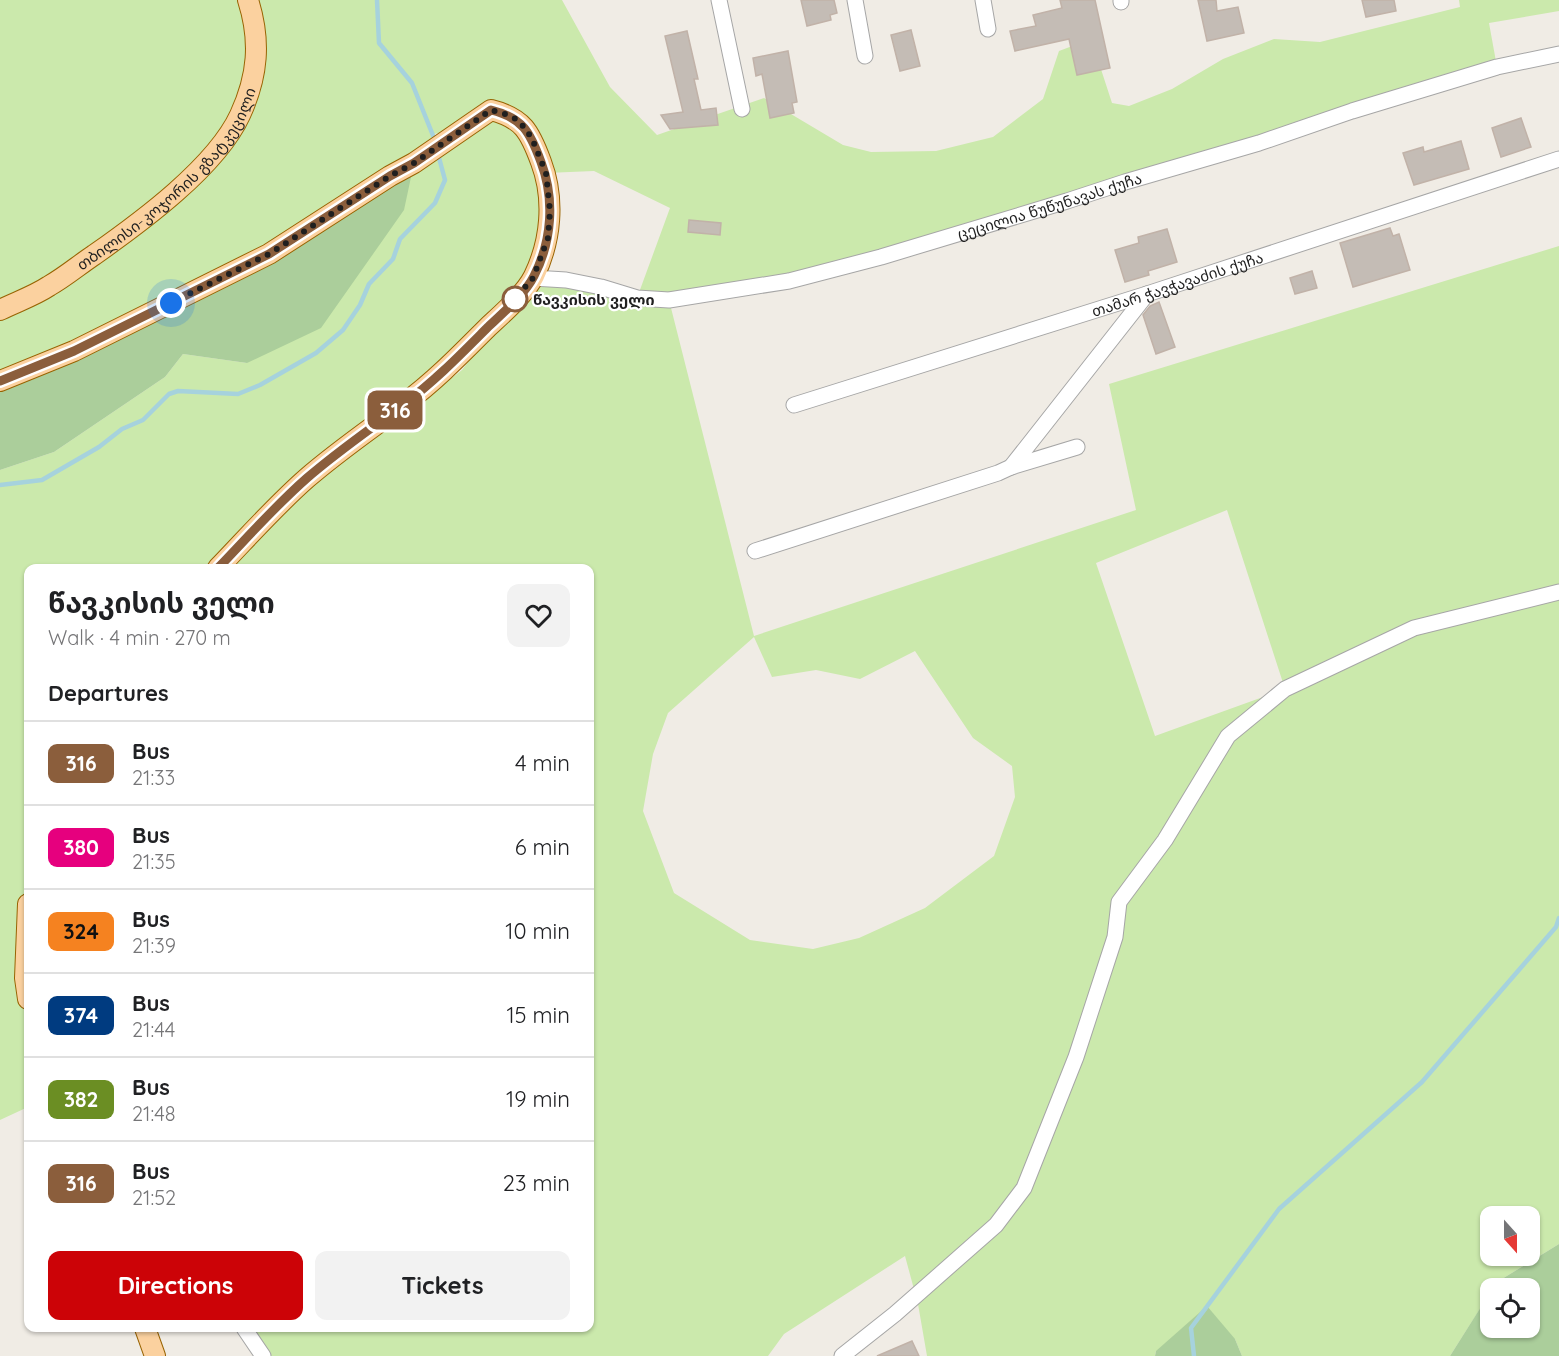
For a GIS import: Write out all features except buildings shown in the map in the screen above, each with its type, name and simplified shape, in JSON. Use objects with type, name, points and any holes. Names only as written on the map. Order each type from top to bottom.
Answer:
[{"type":"main road","name":"თბილისი-კოჯორის გზატკეცილი","points":[[0,310],[48,287],[134,227],[186,183],[219,147],[240,117],[250,90],[255,67],[257,39],[248,0]]},
{"type":"main road","points":[[0,381],[74,351],[269,254],[414,163],[491,110],[516,119],[533,141],[546,173],[550,211],[548,238],[533,278],[509,307],[458,356],[406,402],[308,477],[278,504],[222,564]]},
{"type":"main road","points":[[146,1332],[155,1356]]},
{"type":"street","points":[[719,0],[742,109]]},
{"type":"street","points":[[855,0],[865,56]]},
{"type":"street","points":[[982,0],[988,29]]},
{"type":"street","name":"ცეცილია წუწუნავას ქუჩა","points":[[533,278],[566,280],[601,287],[637,298],[669,300],[789,281],[881,257],[1056,205],[1125,182],[1259,143],[1352,111],[1497,68],[1559,54]]},
{"type":"street","name":"თამარ ჭავჭავაძის ქუჩა","points":[[794,405],[1147,294],[1559,159]]},
{"type":"street","points":[[1011,467],[1147,294]]},
{"type":"street","points":[[755,551],[1077,447]]},
{"type":"street","points":[[842,1356],[895,1314],[996,1225],[1024,1188],[1076,1057],[1115,937],[1119,902],[1165,840],[1228,736],[1285,689],[1414,628],[1559,592]]},
{"type":"street","points":[[247,1332],[263,1356]]},
{"type":"green space","points":[[0,0],[562,0],[610,87],[657,135],[764,98],[843,145],[871,152],[936,151],[993,137],[1043,99],[1059,51],[1083,42],[1097,57],[1112,103],[1129,106],[1172,89],[1223,59],[1274,39],[1320,42],[1460,7],[1459,0],[1559,0],[1559,11],[1489,23],[1497,67],[881,257],[669,300],[754,636],[1136,510],[1109,384],[1559,246],[1559,1244],[1540,1256],[1540,1206],[1480,1206],[1480,1266],[1523,1266],[1504,1278],[1480,1278],[1480,1309],[1450,1356],[1242,1356],[1235,1339],[1156,1351],[1155,1356],[927,1356],[918,1304],[905,1256],[784,1334],[768,1356],[263,1356],[247,1332],[594,1332],[594,564],[24,564],[24,1109],[0,1120],[0,470],[54,452],[165,377],[183,354],[247,363],[310,228],[0,381]],"holes":[[[464,128],[416,162],[434,134]],[[594,171],[670,208],[637,298],[534,278],[546,173]],[[513,303],[462,370],[320,480],[458,356]],[[1227,510],[1285,689],[1155,736],[1096,563]],[[754,637],[772,677],[816,670],[860,679],[915,651],[973,738],[1012,766],[1015,797],[994,856],[925,908],[859,938],[813,949],[750,940],[674,893],[643,811],[653,754],[668,713]]]},
{"type":"green space","points":[[414,163],[404,210],[321,328],[247,363],[183,354],[165,377],[54,452],[0,470],[0,381],[74,351]]},
{"type":"green space","points":[[1559,1244],[1559,1356],[1450,1356],[1480,1308],[1480,1338],[1540,1338],[1540,1278],[1504,1278],[1523,1266],[1540,1266],[1540,1256]]},
{"type":"green space","points":[[1207,1306],[1235,1339],[1242,1356],[1155,1356],[1156,1351]]},
{"type":"waterway","points":[[377,0],[379,43],[412,83],[436,143]]},
{"type":"waterway","points":[[0,485],[42,480],[99,447],[122,429],[143,420],[169,394],[178,391],[238,394],[260,385],[316,353],[343,330],[360,305],[369,284],[393,259],[400,239],[435,203],[445,180],[438,154]]},
{"type":"waterway","points":[[1194,1356],[1191,1328],[1279,1209],[1422,1082],[1556,927],[1559,918]]},
{"type":"bus line","name":"316","points":[[0,381],[74,351],[269,254],[414,163],[491,110],[516,119],[533,141],[546,173],[550,211],[548,238],[533,278],[509,307],[458,356],[406,402],[308,477],[278,504],[222,564]]},
{"type":"place","name":"წავკისის ველი","points":[[515,299]]},
{"type":"route","points":[[171,303],[269,254],[414,163],[491,110],[516,119],[526,129],[546,173],[550,211],[548,238],[533,278],[515,299]]}]
